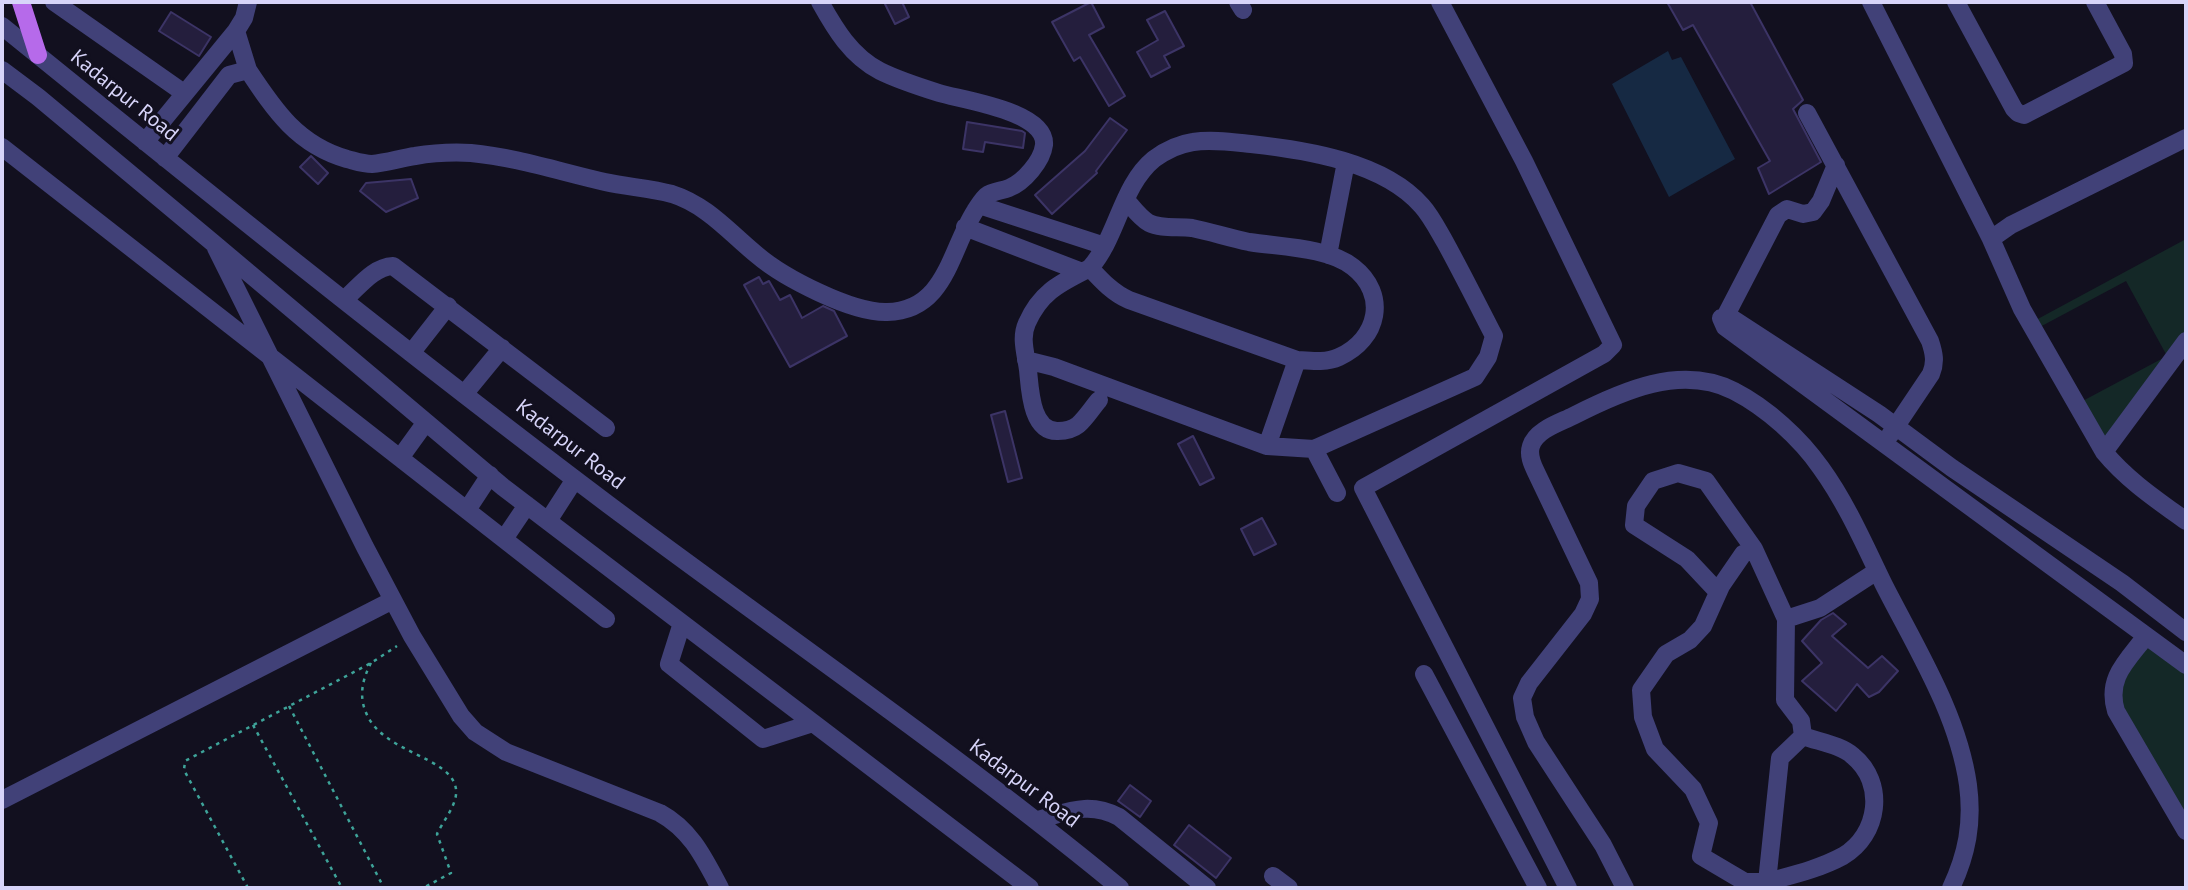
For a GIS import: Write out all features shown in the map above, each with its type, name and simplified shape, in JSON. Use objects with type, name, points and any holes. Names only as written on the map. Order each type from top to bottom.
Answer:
[{"type":"main road","points":[[21,2],[37,55]]},
{"type":"street","points":[[54,2],[181,96]]},
{"type":"street","points":[[145,142],[236,31],[244,18],[248,2]]},
{"type":"street","points":[[236,31],[248,70],[285,122],[302,138],[323,151],[372,164],[418,155],[469,153],[670,194],[703,208],[778,270],[848,305],[869,311],[900,311],[915,305],[936,290],[944,278],[965,227],[979,205],[985,197],[1021,181],[1031,170],[1044,145],[1038,129],[1002,108],[937,93],[880,71],[852,50],[820,2]]},
{"type":"street","points":[[1440,2],[1524,161],[1613,345],[1604,354],[1363,488],[1568,888]]},
{"type":"street","points":[[1871,2],[1992,239],[2022,309],[2104,452],[2118,469],[2186,521]]},
{"type":"street","points":[[1956,2],[2014,109],[2024,115],[2124,63],[2123,54],[2095,2]]},
{"type":"street","name":"Kadarpur Road","points":[[2,26],[165,158],[575,479],[1037,820],[1120,888]]},
{"type":"street","points":[[2,70],[38,97],[527,505],[1030,888]]},
{"type":"street","points":[[165,158],[229,75],[248,70]]},
{"type":"street","points":[[1807,113],[1930,341],[1933,352],[1935,364],[1931,374],[1884,443]]},
{"type":"street","points":[[1992,239],[2011,225],[2186,138]]},
{"type":"street","points":[[1026,360],[1054,367],[1267,446],[1314,449],[1475,377],[1488,357],[1494,336],[1451,254],[1422,206],[1408,193],[1360,166],[1326,155],[1233,142],[1196,141],[1170,149],[1145,167],[1105,246],[1086,270],[1057,284],[1040,300],[1027,323],[1023,334],[1023,347],[1031,397],[1040,422],[1053,431],[1066,430],[1078,425],[1098,400]]},
{"type":"street","points":[[2,147],[606,619]]},
{"type":"street","points":[[1328,255],[1346,162]]},
{"type":"street","points":[[1836,165],[1821,201],[1813,212],[1803,214],[1787,209],[1778,215],[1725,317],[1721,318],[1725,327],[2186,665]]},
{"type":"street","points":[[965,227],[1086,270],[1116,294],[1129,300],[1297,360],[1327,361],[1340,356],[1366,337],[1372,329],[1374,303],[1364,279],[1350,264],[1328,255],[1250,242],[1190,228],[1155,225],[1143,218],[1126,200]]},
{"type":"street","points":[[979,205],[1105,246]]},
{"type":"street","points":[[212,242],[412,636],[445,693],[475,732],[506,752],[675,821],[698,847],[720,888]]},
{"type":"street","points":[[345,299],[375,271],[385,266],[393,266],[606,428]]},
{"type":"street","points":[[412,352],[448,306]]},
{"type":"street","points":[[1725,317],[1730,317],[1896,426],[1952,468],[2122,583],[2186,632]]},
{"type":"street","points":[[2104,452],[2186,341]]},
{"type":"street","points":[[465,393],[502,348]]},
{"type":"street","points":[[1267,446],[1297,360]]},
{"type":"street","points":[[1625,888],[1602,845],[1536,742],[1525,717],[1522,698],[1529,683],[1583,614],[1590,599],[1589,583],[1530,459],[1530,447],[1537,436],[1617,394],[1676,380],[1708,381],[1735,392],[1774,419],[1821,468],[1846,510],[1937,691],[1958,742],[1968,786],[1969,828],[1964,861],[1951,888]]},
{"type":"street","points":[[400,458],[426,422]]},
{"type":"street","points":[[1314,449],[1337,494]]},
{"type":"street","points":[[1718,592],[1687,559],[1634,525],[1636,506],[1653,481],[1678,473],[1706,481],[1754,549],[1786,619],[1785,700],[1801,721],[1803,736]]},
{"type":"street","points":[[467,510],[490,475]]},
{"type":"street","points":[[548,521],[575,479]]},
{"type":"street","points":[[504,539],[527,505]]},
{"type":"street","points":[[1754,549],[1743,554],[1718,592],[1703,626],[1690,640],[1666,654],[1641,690],[1643,717],[1655,749],[1693,789],[1709,823],[1700,856],[1745,882],[1766,882],[1809,870],[1844,855],[1864,836],[1875,813],[1876,793],[1867,771],[1852,754],[1803,736]]},
{"type":"street","points":[[1786,619],[1820,608],[1877,571]]},
{"type":"street","points":[[2,800],[393,600]]},
{"type":"street","points":[[682,623],[669,664],[763,738],[813,723]]},
{"type":"street","points":[[2146,636],[2118,673],[2112,696],[2116,711],[2186,831]]},
{"type":"street","points":[[1424,674],[1538,888]]},
{"type":"street","points":[[1766,882],[1780,758],[1803,736]]},
{"type":"street","points":[[1037,820],[1082,808],[1093,807],[1107,811],[1119,817],[1206,888]]},
{"type":"street","points":[[1273,876],[1289,888]]},
{"type":"path","points":[[248,888],[183,766],[188,758],[371,663],[412,636]]},
{"type":"path","points":[[371,663],[362,693],[370,723],[382,736],[437,766],[449,775],[456,787],[456,798],[437,834],[451,873],[423,888]]},
{"type":"path","points":[[289,706],[384,888]]},
{"type":"path","points":[[253,725],[342,888]]},
{"type":"green space","points":[[2186,239],[2186,334],[2103,445],[2077,404],[2167,356],[2126,281],[2038,328],[2034,321]]},
{"type":"green space","points":[[2147,643],[2186,673],[2186,817],[2118,698],[2121,680]]},
{"type":"water","points":[[1668,51],[1672,60],[1681,57],[1735,159],[1669,197],[1612,84]]},
{"type":"building","points":[[884,2],[902,2],[909,17],[895,24]]},
{"type":"building","points":[[1091,2],[1104,27],[1089,35],[1125,96],[1109,106],[1080,57],[1074,61],[1052,22]]},
{"type":"building","points":[[1667,2],[1750,2],[1803,100],[1793,109],[1821,162],[1769,194],[1758,168],[1770,161],[1693,25],[1683,30]]},
{"type":"building","points":[[1165,11],[1184,46],[1164,56],[1170,67],[1151,77],[1137,52],[1158,40],[1147,20]]},
{"type":"building","points":[[171,12],[211,37],[199,56],[159,31]]},
{"type":"building","points":[[1110,118],[1127,130],[1097,173],[1052,214],[1035,195],[1085,151]]},
{"type":"building","points":[[967,122],[1022,131],[1025,133],[1023,148],[985,142],[983,152],[963,149]]},
{"type":"building","points":[[311,156],[328,173],[318,184],[300,167]]},
{"type":"building","points":[[411,179],[418,198],[386,212],[360,191],[366,183]]},
{"type":"building","points":[[759,277],[763,284],[769,281],[780,300],[790,295],[802,318],[823,306],[834,311],[847,336],[790,367],[744,285]]},
{"type":"building","points":[[1005,411],[1022,478],[1008,482],[991,415]]},
{"type":"building","points":[[1193,436],[1214,478],[1200,485],[1178,444]]},
{"type":"building","points":[[1262,518],[1276,544],[1254,555],[1241,529]]},
{"type":"building","points":[[1833,613],[1846,624],[1832,636],[1868,668],[1882,656],[1898,671],[1879,692],[1869,697],[1857,684],[1836,711],[1802,681],[1822,663],[1802,641],[1821,620]]},
{"type":"building","points":[[1130,785],[1151,801],[1140,817],[1118,801]]},
{"type":"building","points":[[1189,825],[1231,858],[1216,878],[1174,845]]}]
